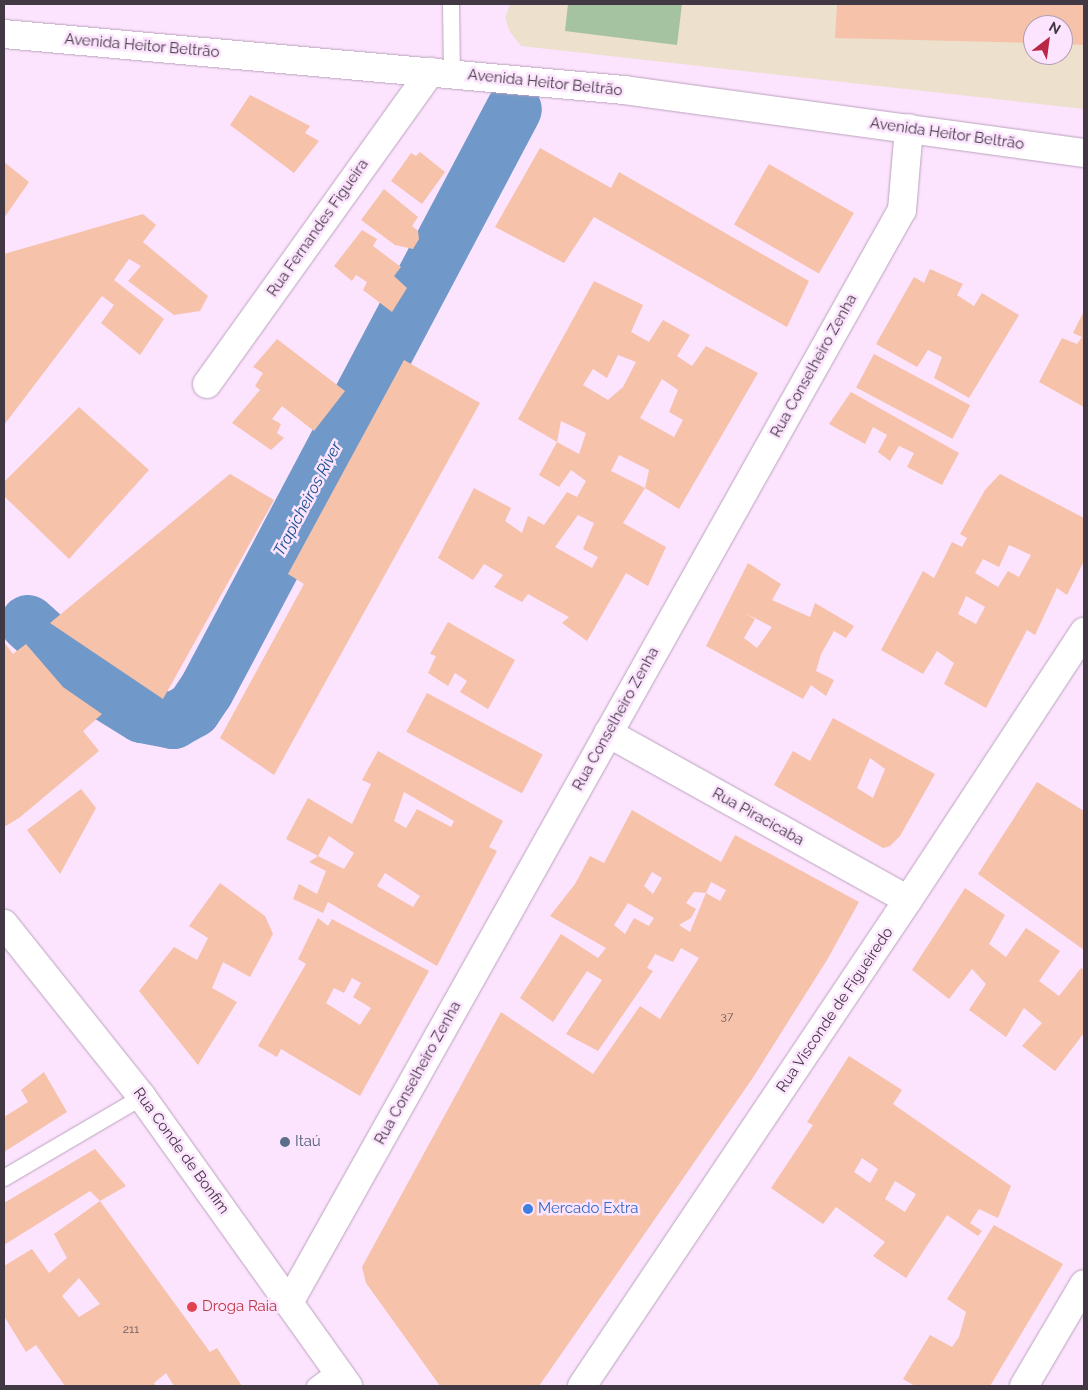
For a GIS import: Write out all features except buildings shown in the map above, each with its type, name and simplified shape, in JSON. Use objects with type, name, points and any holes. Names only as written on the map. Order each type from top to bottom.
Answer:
[{"type":"street","name":"Avenida Heitor Beltrão","points":[[4,34],[624,90],[1084,153]]},
{"type":"street","name":"Rua Fernandes Figueira","points":[[207,384],[441,73]]},
{"type":"street","name":"Rua Conselheiro Zenha","points":[[290,1301],[902,210],[909,128]]},
{"type":"street","name":"Rua Visconde de Figueiredo","points":[[582,1386],[908,900],[1084,632]]},
{"type":"street","name":"Rua Piracicaba","points":[[608,733],[908,900]]},
{"type":"street","name":"Rua Conde de Bonfim","points":[[4,924],[142,1097],[290,1301],[342,1378]]},
{"type":"street","points":[[1024,1386],[1084,1284]]},
{"type":"lane","points":[[441,73],[451,4]]},
{"type":"lane","points":[[4,1178],[142,1097]]},
{"type":"lane","points":[[315,1386],[342,1378]]},
{"type":"shaded area","points":[[510,4],[1084,4],[1084,109],[521,46],[510,32],[505,18]]},
{"type":"green space","points":[[568,4],[682,4],[677,45],[565,31]]},
{"type":"waterway","name":"Trapicheiros River","points":[[28,623],[103,691],[142,715],[173,721],[193,710],[206,691],[514,109]]},
{"type":"place","name":"Itaú","points":[[285,1142]]},
{"type":"place","name":"Mercado Extra","points":[[528,1209]]},
{"type":"place","name":"Droga Raia","points":[[192,1307]]}]
